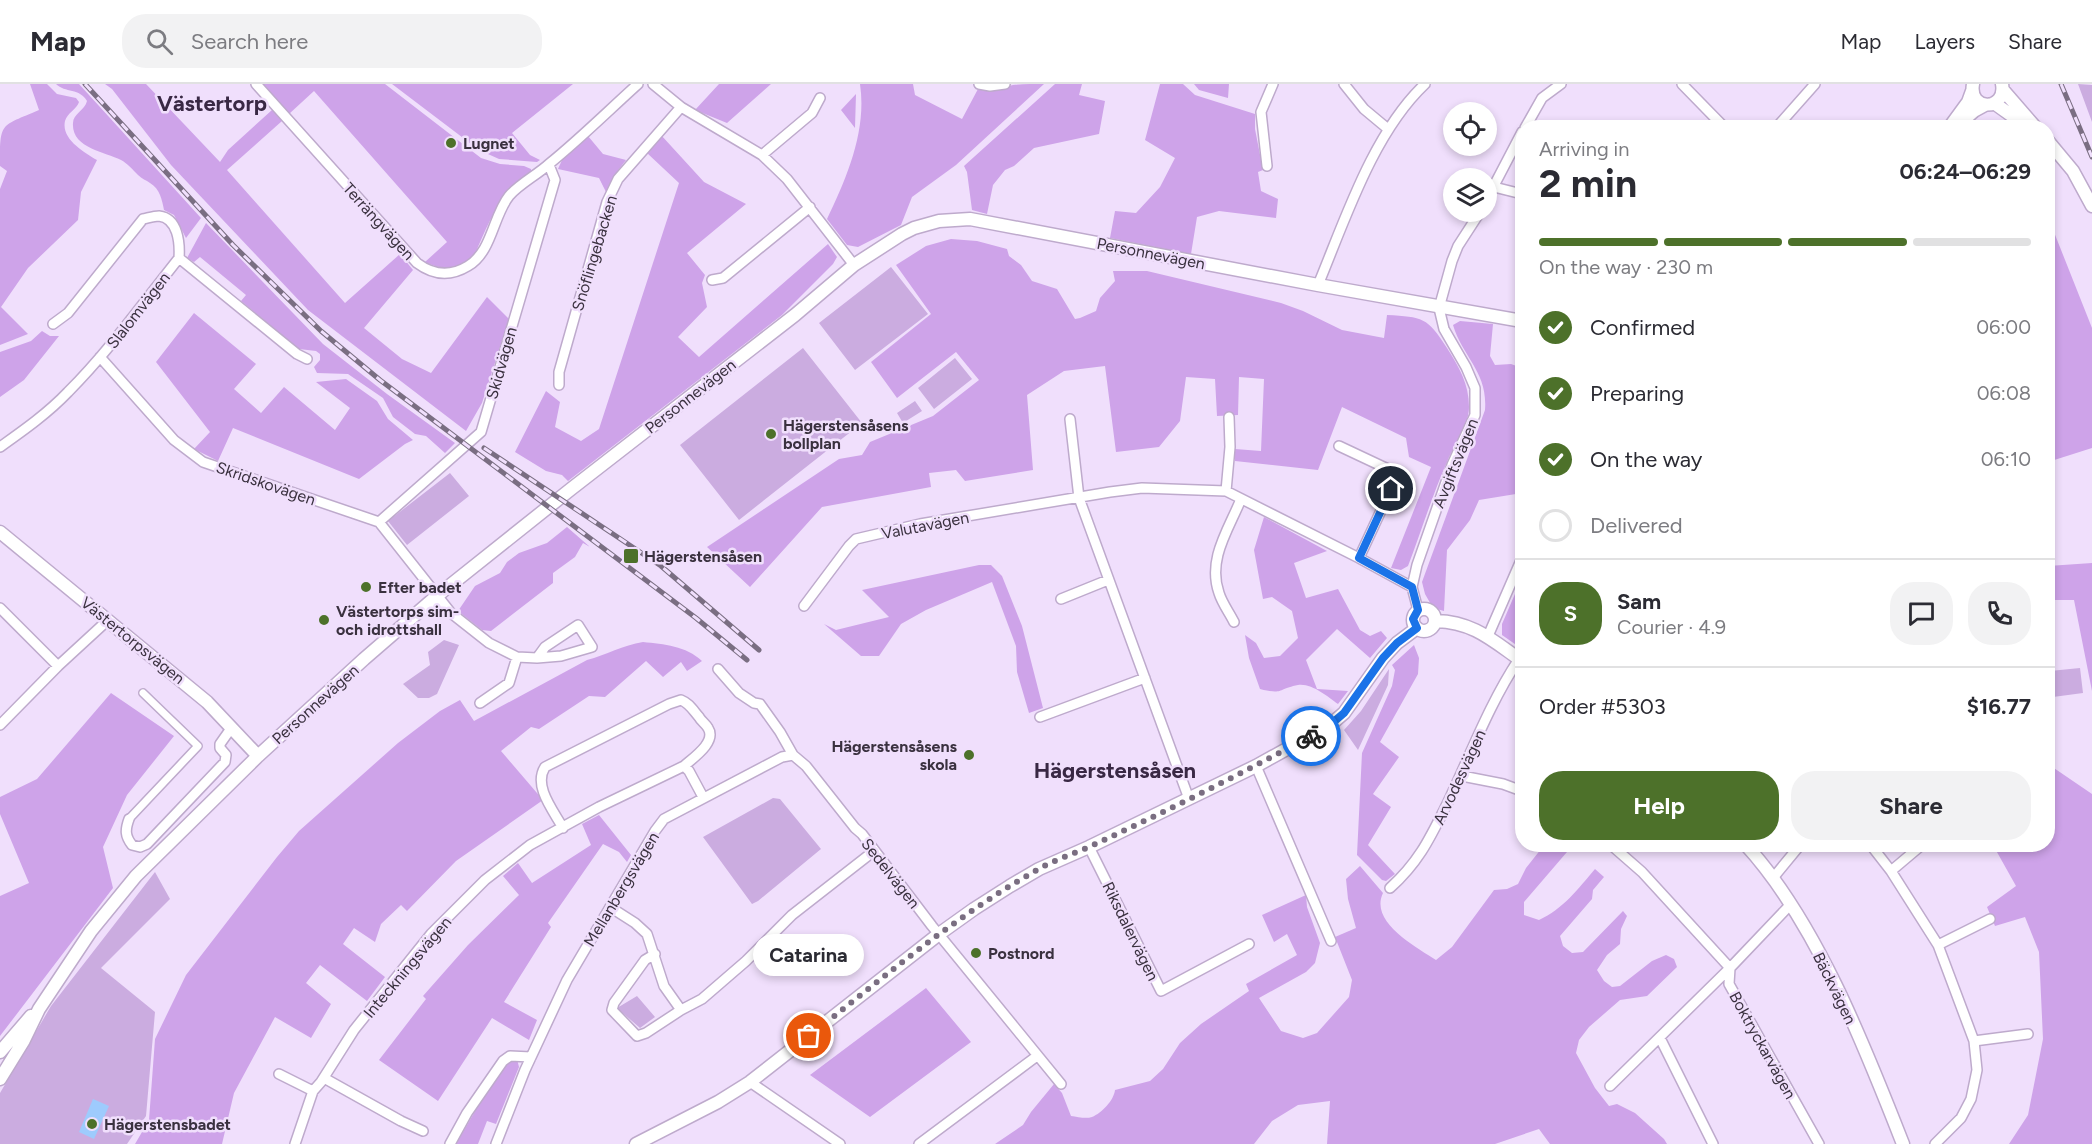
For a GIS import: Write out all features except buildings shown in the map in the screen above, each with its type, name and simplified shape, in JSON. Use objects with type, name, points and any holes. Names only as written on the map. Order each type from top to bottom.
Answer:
[{"type":"street","name":"Terrängvägen","points":[[256,84],[417,263],[429,272],[443,273],[456,272],[469,266],[480,255],[509,196],[549,165],[638,84]]},
{"type":"street","points":[[654,84],[681,107],[762,155],[787,179],[855,265]]},
{"type":"street","points":[[979,84],[990,86],[1005,84]]},
{"type":"street","points":[[1267,166],[1261,112],[1273,84]]},
{"type":"street","points":[[1344,84],[1365,109],[1388,129]]},
{"type":"street","points":[[1318,285],[1369,165],[1388,129],[1425,84]]},
{"type":"street","points":[[1530,120],[1542,98],[1561,84]]},
{"type":"street","points":[[1682,84],[1691,88],[1718,120]]},
{"type":"street","points":[[1783,120],[1815,84]]},
{"type":"street","points":[[1972,86],[1977,101],[1990,104],[2016,120]]},
{"type":"street","points":[[1955,120],[1968,102],[1972,86]]},
{"type":"street","points":[[1964,120],[2000,98],[2003,86]]},
{"type":"street","points":[[2003,86],[2030,120]]},
{"type":"street","points":[[762,155],[812,112],[820,98]]},
{"type":"street","name":"Snöflingebacken","points":[[560,385],[559,372],[607,202],[618,179],[681,107]]},
{"type":"street","points":[[1497,181],[1515,146]]},
{"type":"street","points":[[2055,149],[2073,171],[2092,206]]},
{"type":"street","name":"Skidvägen","points":[[379,522],[481,432],[555,180],[549,165]]},
{"type":"street","points":[[1497,188],[1515,192]]},
{"type":"street","points":[[712,280],[723,278],[810,207]]},
{"type":"street","points":[[54,324],[68,314],[143,219],[160,216],[171,222],[180,240],[179,258]]},
{"type":"street","name":"Personnevägen","points":[[0,1079],[39,1010],[91,930],[136,876],[258,756],[438,595],[855,265],[902,234],[939,221],[970,219],[1439,308],[1515,320]]},
{"type":"street","points":[[1439,308],[1458,246],[1474,222]]},
{"type":"street","name":"Slalomvägen","points":[[0,447],[67,394],[100,357],[179,258],[297,354],[307,359]]},
{"type":"street","name":"Avgiftsvägen","points":[[1412,587],[1417,565],[1452,465],[1475,415],[1475,388],[1466,367],[1444,329],[1439,308]]},
{"type":"street","name":"Skridskovägen","points":[[100,357],[174,440],[203,462],[379,522]]},
{"type":"street","points":[[1226,491],[1230,447],[1229,417]]},
{"type":"street","points":[[1070,419],[1079,498],[1189,799]]},
{"type":"street","points":[[1339,446],[1390,470],[1391,489],[1359,558]]},
{"type":"street","name":"Valutavägen","points":[[804,606],[856,540],[920,524],[1142,488],[1226,491],[1412,587]]},
{"type":"street","points":[[1234,622],[1219,592],[1215,579],[1215,563],[1241,499]]},
{"type":"street","points":[[379,522],[451,613],[489,643],[518,657],[537,658],[561,656],[592,647],[578,625],[545,647],[537,658]]},
{"type":"street","name":"Västertorpsvägen","points":[[0,532],[207,702],[258,756]]},
{"type":"street","points":[[1488,636],[1515,574]]},
{"type":"street","points":[[1061,599],[1108,580]]},
{"type":"street","points":[[1412,587],[1418,610],[1413,619],[1417,628],[1424,631],[1430,629],[1436,621]]},
{"type":"street","points":[[0,608],[58,666]]},
{"type":"street","points":[[1418,610],[1425,608],[1432,611],[1436,621]]},
{"type":"street","points":[[0,725],[58,666],[108,621]]},
{"type":"street","points":[[1436,621],[1464,624],[1488,636],[1515,656]]},
{"type":"street","points":[[636,1144],[708,1107],[750,1082],[939,934],[974,909],[1039,869],[1256,766],[1335,721],[1355,699],[1383,658],[1397,643],[1417,628]]},
{"type":"street","points":[[480,703],[509,683],[518,657]]},
{"type":"street","name":"Sedelvägen","points":[[718,669],[739,693],[754,703],[760,704],[793,755],[806,766],[1061,1084]]},
{"type":"street","name":"Arvodesvägen","points":[[1390,888],[1405,876],[1427,845],[1462,776],[1500,690],[1515,669]]},
{"type":"street","points":[[1040,717],[1145,678]]},
{"type":"street","points":[[143,693],[198,746],[129,819],[126,838],[132,845],[140,847],[147,844],[225,762],[226,755],[219,744],[232,727]]},
{"type":"street","name":"Inteckningsvägen","points":[[295,1144],[313,1091],[354,1030],[431,934],[485,880],[530,845],[684,766],[709,741],[709,729],[693,709],[681,700],[545,767],[540,783],[563,828]]},
{"type":"street","name":"Mellanbergsvägen","points":[[496,1144],[531,1057],[567,980],[664,819],[702,797],[782,757],[793,755]]},
{"type":"street","points":[[684,766],[689,771],[702,797]]},
{"type":"street","points":[[1256,766],[1331,941]]},
{"type":"street","points":[[1462,776],[1515,788]]},
{"type":"street","name":"Riksdalervägen","points":[[1089,847],[1161,991],[1249,945]]},
{"type":"street","points":[[655,954],[645,960],[614,1003],[612,1010],[638,1036],[702,999],[746,961],[792,915],[874,850]]},
{"type":"street","name":"Boktryckarvägen","points":[[1619,852],[1642,872],[1730,968],[1729,984],[1819,1144]]},
{"type":"street","name":"Bäckvägen","points":[[1752,852],[1773,878],[1807,932],[1836,987],[1903,1144]]},
{"type":"street","points":[[1773,878],[1794,852]]},
{"type":"street","points":[[1876,852],[1938,945],[1974,1041],[1977,1070],[1971,1099],[1961,1118],[1935,1144]]},
{"type":"street","points":[[1891,871],[1914,852]]},
{"type":"street","points":[[1610,1086],[1730,968],[1790,905]]},
{"type":"street","points":[[609,907],[635,923],[647,934],[664,986],[681,1010]]},
{"type":"street","points":[[1938,945],[1990,919]]},
{"type":"street","name":"Personnevägen","points":[[0,1052],[39,1010]]},
{"type":"street","points":[[1974,1041],[2028,1034]]},
{"type":"street","points":[[1660,1038],[1713,1144]]},
{"type":"street","name":"Personnevägen","points":[[0,1058],[12,1040]]},
{"type":"street","points":[[450,1144],[467,1113],[503,1061],[510,1056],[531,1057]]},
{"type":"street","points":[[919,1144],[1037,1056]]},
{"type":"street","points":[[279,1074],[313,1091]]},
{"type":"street","points":[[324,1077],[423,1131]]},
{"type":"street","points":[[750,1082],[840,1144]]},
{"type":"shaded area","points":[[30,84],[47,84],[57,94],[76,98],[79,102],[65,121],[66,134],[75,144],[97,160],[81,192],[78,220],[28,268],[1,307],[28,334],[0,345],[0,189],[7,171],[0,166],[1,141],[2,133],[10,123],[39,110]]},
{"type":"shaded area","points":[[56,84],[79,84],[201,218],[186,238],[174,215],[164,210],[160,195],[153,185],[123,161],[90,148],[77,138],[73,123],[87,101],[80,94]]},
{"type":"shaded area","points":[[105,84],[146,84],[220,162],[228,150],[272,110],[282,121],[227,170],[345,303],[400,254],[413,270],[364,328],[402,359],[431,373],[487,297],[509,319],[482,403],[466,431],[308,310],[171,165],[112,89]]},
{"type":"shaded area","points":[[262,84],[385,84],[481,158],[500,164],[524,166],[531,169],[531,172],[504,199],[487,227],[476,252],[470,258],[452,268],[433,265],[425,262],[447,242],[314,91],[289,114]]},
{"type":"shaded area","points":[[392,84],[573,84],[512,133],[530,155],[540,160],[537,162],[499,159],[479,150]]},
{"type":"shaded area","points":[[719,84],[771,84],[727,123],[695,110]]},
{"type":"shaded area","points":[[860,84],[913,84],[915,95],[962,119],[978,89],[993,90],[1013,85],[1044,84],[956,165],[912,197],[901,225],[858,247],[847,245],[827,219],[854,153],[861,119]]},
{"type":"shaded area","points":[[1055,84],[1082,84],[1079,95],[1105,101],[1099,134],[1034,148],[1014,166],[1005,170],[993,185],[987,214],[972,210],[967,172],[964,166]]},
{"type":"shaded area","points":[[1160,84],[1183,84],[1195,95],[1255,114],[1255,129],[1263,170],[1258,172],[1261,191],[1278,199],[1276,218],[1219,211],[1197,217],[1191,254],[1110,238],[1115,211],[1136,213],[1160,187],[1175,158],[1145,140]]},
{"type":"shaded area","points":[[1194,84],[1229,84],[1228,98],[1199,90]]},
{"type":"shaded area","points":[[2078,84],[2092,85],[2092,122]]},
{"type":"shaded area","points":[[856,94],[855,128],[841,110]]},
{"type":"shaded area","points":[[661,135],[704,182],[746,204],[687,253],[705,275],[702,283],[707,307],[678,337],[699,357],[828,244],[837,257],[833,264],[782,315],[568,481],[562,475],[546,471],[515,452],[546,391],[560,402],[555,427],[581,441],[599,429],[679,183],[647,153]]},
{"type":"shaded area","points":[[588,136],[603,154],[626,160],[613,177],[606,192],[599,178],[558,169],[562,160]]},
{"type":"shaded area","points":[[206,223],[323,344],[455,443],[445,453],[426,436],[415,434],[393,417],[383,398],[348,374],[317,373],[314,367],[320,360],[320,354],[316,351],[299,349],[241,301],[246,295],[200,257],[194,262],[187,258]]},
{"type":"shaded area","points":[[2055,235],[2092,328],[2092,448],[2055,460]]},
{"type":"shaded area","points":[[951,239],[977,241],[1007,249],[1009,256],[1021,265],[1032,281],[1057,289],[1075,319],[1096,311],[1100,298],[1115,281],[1113,271],[1147,271],[1281,303],[1342,330],[1384,338],[1387,315],[1417,318],[1429,324],[1459,369],[1465,383],[1469,407],[1464,428],[1442,475],[1408,566],[1401,570],[1391,568],[1431,467],[1409,457],[1406,438],[1342,407],[1318,470],[1235,461],[1235,449],[1261,451],[1264,379],[1239,377],[1238,415],[1217,416],[1215,379],[1186,377],[1180,421],[1159,447],[1116,452],[1105,366],[1064,371],[1027,395],[1033,470],[965,481],[956,470],[929,473],[931,487],[822,507],[750,587],[707,547],[839,459],[862,455],[870,442],[933,416],[979,380],[956,352],[897,398],[871,362],[931,314],[896,265],[926,246]]},
{"type":"shaded area","points":[[891,267],[928,314],[855,370],[819,323]]},
{"type":"shaded area","points":[[194,313],[256,364],[234,389],[261,413],[284,387],[335,430],[350,408],[316,382],[346,379],[377,401],[388,419],[413,440],[359,479],[233,428],[218,461],[194,449],[210,432],[156,362]]},
{"type":"shaded area","points":[[1460,321],[1493,324],[1490,356],[1495,365],[1515,365],[1515,494],[1479,500],[1470,520],[1447,550],[1444,611],[1433,608],[1425,594],[1422,582],[1485,410],[1483,385],[1453,325]]},
{"type":"shaded area","points":[[42,331],[50,336],[59,336],[24,380],[0,397],[0,352],[31,341]]},
{"type":"shaded area","name":"Hägerstensåsens bollplan","points":[[803,348],[862,423],[739,520],[680,445]]},
{"type":"shaded area","points":[[955,358],[972,379],[934,409],[918,388]]},
{"type":"shaded area","points":[[915,401],[922,411],[903,423],[897,413]]},
{"type":"shaded area","points":[[450,473],[469,496],[407,545],[388,521]]},
{"type":"shaded area","points":[[1264,517],[1327,551],[1294,563],[1306,598],[1338,589],[1360,630],[1370,636],[1381,631],[1387,638],[1370,658],[1337,629],[1306,660],[1317,689],[1348,691],[1338,704],[1309,686],[1298,685],[1277,691],[1260,689],[1249,658],[1245,635],[1256,643],[1264,658],[1280,656],[1298,638],[1292,611],[1272,597],[1263,599],[1254,550]]},
{"type":"shaded area","points":[[567,527],[590,547],[583,543],[575,557],[553,573],[553,583],[491,631],[482,630],[458,611],[475,586],[500,573],[507,562],[519,553],[547,543]]},
{"type":"shaded area","points":[[2092,563],[2092,691],[2074,600],[2055,600],[2055,566]]},
{"type":"shaded area","points":[[979,565],[991,565],[1002,576],[1022,626],[1043,708],[1029,713],[1017,672],[1016,646],[992,582],[926,610],[901,624],[879,656],[861,656],[824,624],[836,630],[889,617],[862,590]]},
{"type":"shaded area","points":[[1515,594],[1515,644],[1502,635],[1502,624]]},
{"type":"shaded area","points":[[444,640],[459,645],[437,694],[429,698],[418,698],[403,684],[430,665],[428,652]]},
{"type":"shaded area","points":[[643,642],[682,649],[702,661],[687,671],[681,662],[663,677],[646,661],[605,697],[589,696],[539,729],[531,727],[501,751],[543,800],[456,861],[407,911],[401,905],[381,924],[375,942],[354,928],[343,944],[385,977],[367,1001],[320,965],[306,983],[331,1004],[311,1038],[275,1017],[234,1093],[222,1144],[135,1144],[149,1120],[155,1039],[186,975],[299,831],[398,743],[440,711],[460,700],[474,721],[587,660]]},
{"type":"shaded area","points":[[1414,645],[1419,658],[1418,674],[1380,742],[1399,757],[1373,794],[1391,807],[1368,845],[1395,874],[1386,881],[1382,880],[1357,855],[1362,753],[1392,686],[1395,670],[1392,665]]},
{"type":"shaded area","points":[[2080,668],[2083,693],[2055,697],[2055,670]]},
{"type":"shaded area","points":[[1389,669],[1388,685],[1358,750],[1344,730],[1361,711]]},
{"type":"shaded area","points":[[111,693],[174,736],[127,795],[103,847],[113,888],[0,1036],[0,896],[29,883],[0,814],[0,797],[37,779]]},
{"type":"shaded area","points":[[2055,769],[2092,794],[2092,1144],[2009,1144],[2028,1115],[2043,1039],[2039,952],[2025,917],[1995,926],[1987,907],[2016,886],[1997,852],[2055,852]]},
{"type":"shaded area","points":[[773,798],[780,799],[821,849],[752,904],[703,837]]},
{"type":"shaded area","points":[[599,815],[631,855],[627,862],[619,852],[603,844],[548,923],[551,927],[504,1002],[537,1020],[529,1040],[492,1018],[438,1101],[379,1060],[426,999],[423,996],[468,945],[519,895],[503,876],[518,863],[532,883],[591,845],[582,824]]},
{"type":"shaded area","points":[[1539,852],[1567,852],[1524,902],[1524,915],[1539,920],[1570,898],[1595,869],[1604,877],[1593,890],[1592,899],[1560,936],[1563,946],[1572,953],[1583,952],[1623,911],[1627,916],[1621,929],[1620,944],[1607,955],[1597,970],[1604,981],[1612,987],[1620,986],[1652,961],[1666,955],[1674,959],[1677,967],[1647,996],[1620,1000],[1589,1027],[1579,1040],[1576,1053],[1595,1088],[1609,1106],[1617,1104],[1635,1113],[1667,1144],[1550,1144],[1539,1129],[1495,1144],[1327,1144],[1330,1101],[1298,1105],[1272,1121],[1254,1144],[995,1144],[1023,1125],[1054,1084],[1062,1093],[1071,1116],[1087,1118],[1096,1115],[1110,1102],[1115,1090],[1150,1081],[1163,1069],[1180,1043],[1201,1024],[1249,991],[1246,984],[1297,955],[1287,934],[1274,942],[1262,915],[1306,895],[1307,907],[1320,943],[1315,963],[1306,972],[1259,998],[1281,1031],[1303,1038],[1317,1033],[1349,997],[1352,980],[1335,937],[1356,928],[1348,899],[1346,879],[1360,866],[1383,893],[1380,904],[1388,924],[1407,941],[1436,960],[1452,947],[1494,890],[1507,889],[1518,884],[1526,868]]},
{"type":"shaded area","points":[[155,872],[170,899],[101,968],[155,1012],[146,1116],[127,1144],[0,1144],[0,1093],[51,1006]]},
{"type":"shaded area","points":[[926,988],[971,1042],[870,1117],[810,1075]]},
{"type":"shaded area","points":[[637,996],[655,1017],[640,1028],[617,1008]]},
{"type":"shaded area","points":[[517,1059],[519,1067],[496,1124],[487,1121],[478,1144],[456,1144],[503,1063]]},
{"type":"water","points":[[93,1099],[109,1106],[94,1139],[79,1132]]},
{"type":"railway","points":[[85,84],[233,245],[321,331],[380,380],[696,618],[747,660]]},
{"type":"railway","points":[[2061,84],[2092,157]]},
{"type":"railway","points":[[484,448],[661,566],[759,650]]},
{"type":"way so far","points":[[809,1036],[939,934],[1010,886],[1039,869],[1256,766],[1311,736]]},
{"type":"place","name":"Lugnet","points":[[451,143]]},
{"type":"place","name":"Hägerstensåsens bollplan","points":[[771,434]]},
{"type":"place","name":"Hägerstensåsen","points":[[631,556]]},
{"type":"place","name":"Efter badet","points":[[366,587]]},
{"type":"place","name":"Västertorps sim- och idrottshall","points":[[324,620]]},
{"type":"place","name":"Hägerstensåsens skola","points":[[969,755]]},
{"type":"place","name":"Postnord","points":[[976,953]]},
{"type":"place","name":"Catarina","points":[[809,1036]]},
{"type":"place","name":"Hägerstensbadet","points":[[92,1124]]},
{"type":"district","name":"Västertorp","points":[[212,103]]},
{"type":"district","name":"Hägerstensåsen","points":[[1115,770]]},
{"type":"route","points":[[1311,736],[1330,725],[1344,713],[1383,658],[1397,643],[1417,628],[1413,622],[1418,610],[1412,587],[1359,558],[1391,489]]}]
